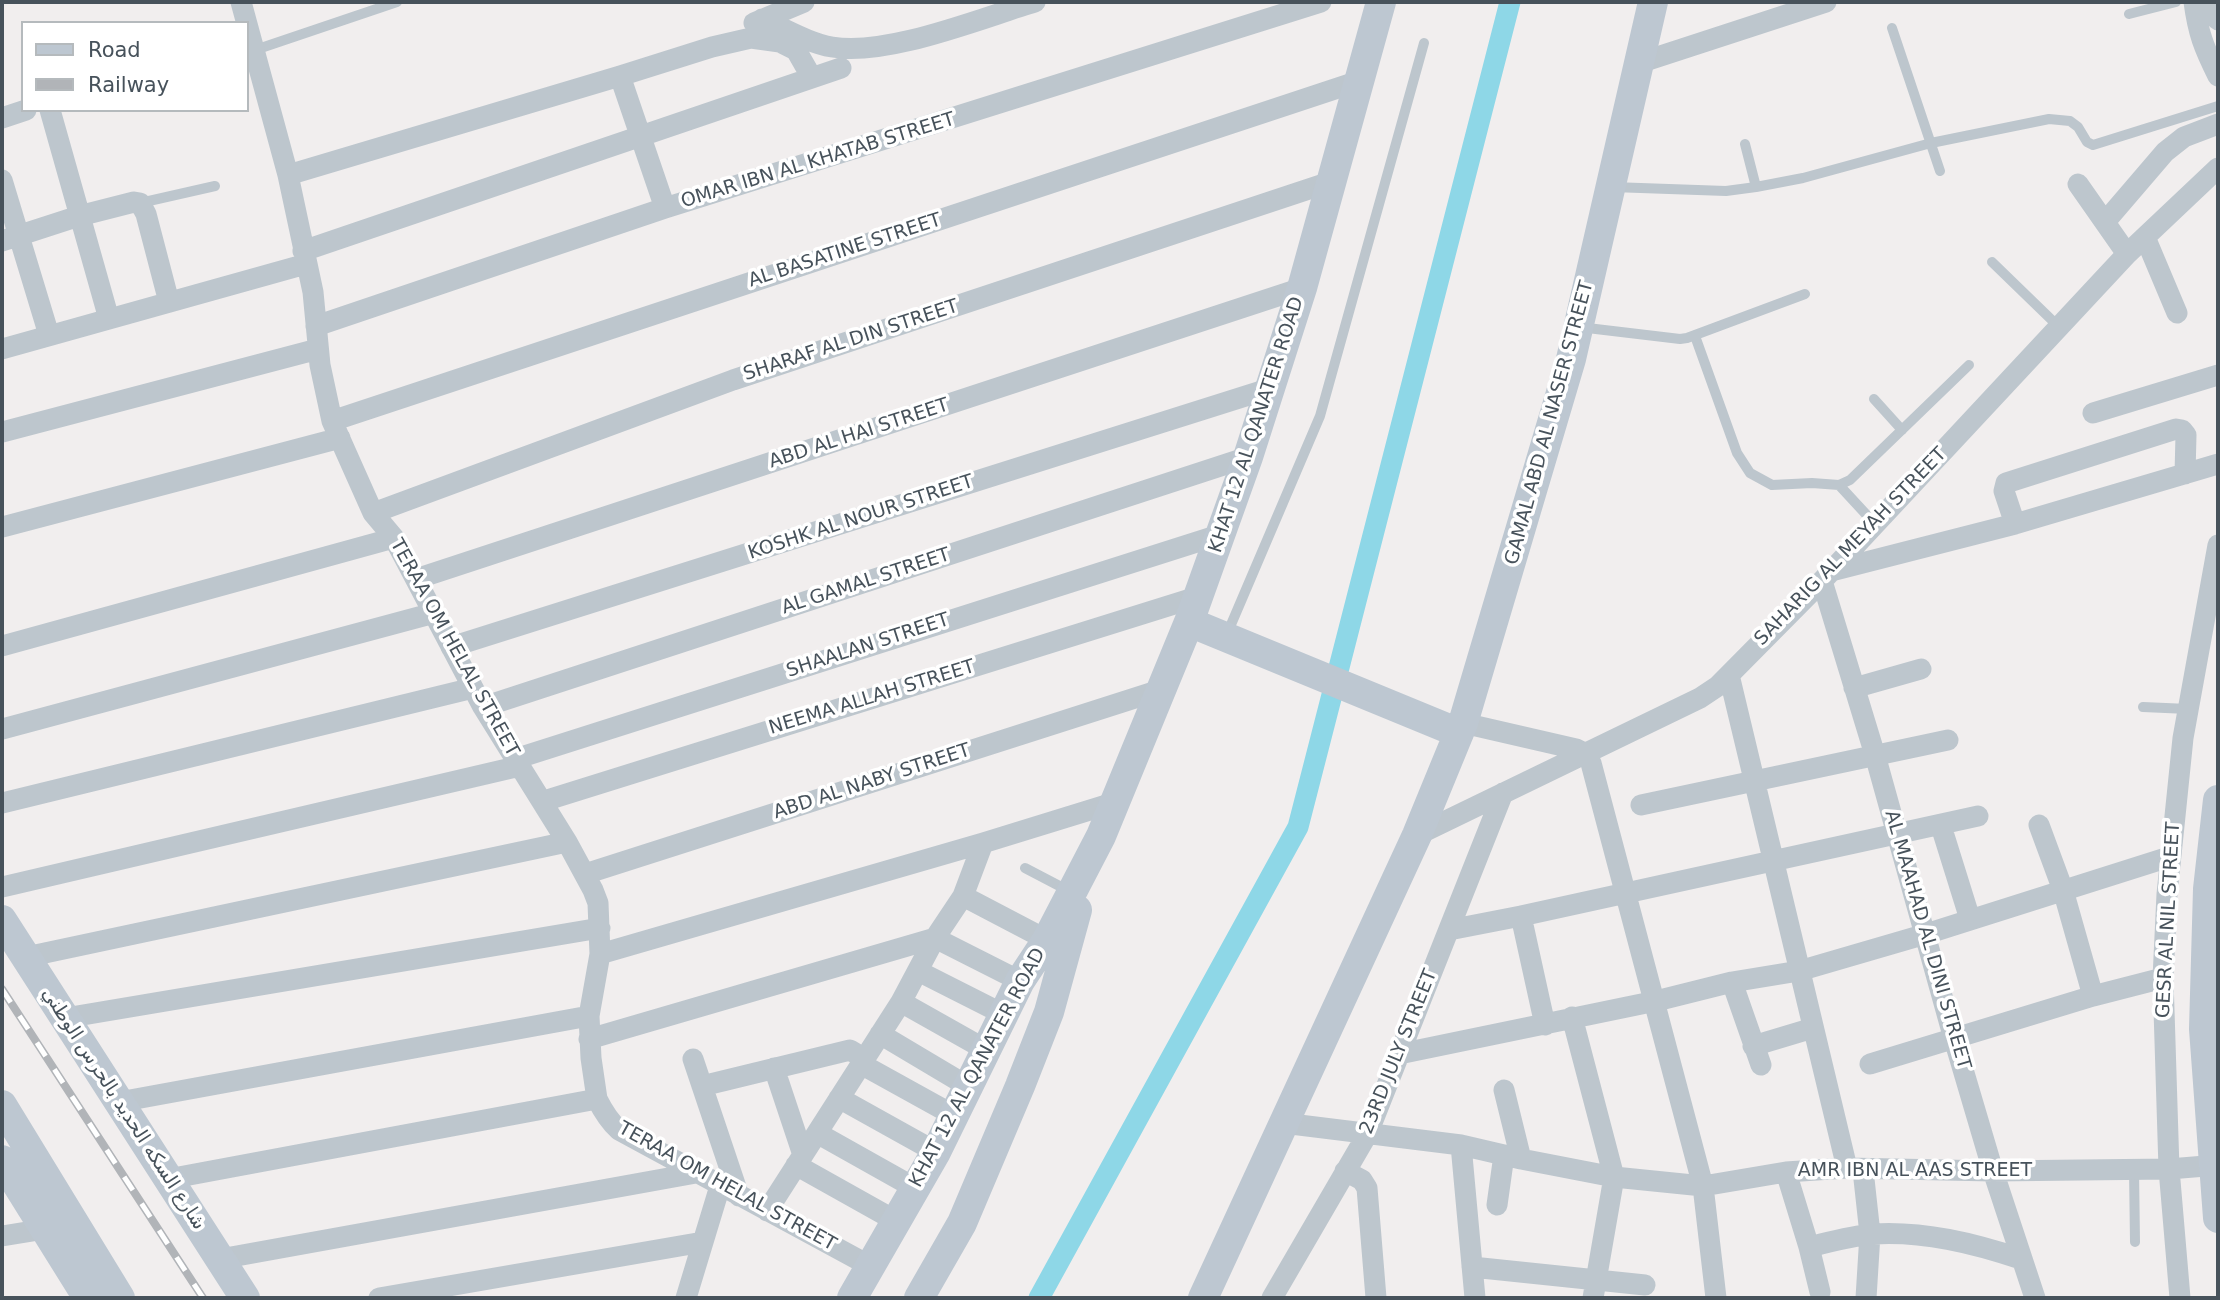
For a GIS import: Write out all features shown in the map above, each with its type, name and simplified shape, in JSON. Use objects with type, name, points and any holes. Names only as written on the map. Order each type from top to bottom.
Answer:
[{"type":"main road","name":"KHAT 12 AL QANATER ROAD","points":[[852,1298],[897,1261],[896,1221],[955,1116],[1020,981],[1059,929],[1116,802],[1194,609],[1271,388],[1333,181],[1381,2]]},
{"type":"main road","name":"GAMAL ABD AL NASER STREET","points":[[1417,835],[1461,728],[1579,327],[1653,2]]},
{"type":"main road","points":[[1194,609],[1225,637],[1415,715],[1461,728]]},
{"type":"main road","points":[[2218,800],[2208,889],[2204,1028],[2217,1166],[2218,1218]]},
{"type":"main road","points":[[1203,1298],[1417,835]]},
{"type":"main road","name":"KHAT 12 AL QANATER ROAD","points":[[919,1298],[962,1223],[1020,1086],[1049,1012],[1059,929],[1072,893],[1101,836]]},
{"type":"main road","name":"شارع السكه الحديد بالحرس الوطني","points":[[2,919],[245,1298]]},
{"type":"main road","points":[[872,1298],[980,1147],[1059,929]]},
{"type":"main road","points":[[2,1105],[10,1155],[45,1229],[88,1298]]},
{"type":"main road","points":[[10,1155],[102,1268],[120,1298]]},
{"type":"main road","points":[[897,1261],[899,1298]]},
{"type":"main road","points":[[102,1268],[120,1272],[139,1298]]},
{"type":"street","name":"TERAA OM HELAL STREET","points":[[241,2],[245,21]]},
{"type":"street","points":[[712,47],[762,19],[804,2]]},
{"type":"street","points":[[762,19],[831,47],[872,49],[1035,2]]},
{"type":"street","name":"OMAR IBN AL KHATAB STREET","points":[[316,326],[665,208],[1321,2]]},
{"type":"street","points":[[1639,63],[1826,2]]},
{"type":"street","points":[[2197,2],[2218,20]]},
{"type":"street","points":[[2197,2],[2197,29],[2218,76]]},
{"type":"street","points":[[288,174],[712,47],[751,38],[780,42],[796,50],[812,78]]},
{"type":"street","name":"TERAA OM HELAL STREET","points":[[251,45],[288,174],[313,292],[318,349],[336,430],[373,513],[394,538],[478,697],[517,763],[544,801],[598,903],[600,954],[589,1016],[589,1039],[597,1099],[619,1130],[729,1191],[767,1211],[897,1261]]},
{"type":"street","points":[[2,347],[169,302],[305,257],[639,136],[841,68]]},
{"type":"street","points":[[620,76],[665,208]]},
{"type":"street","name":"AL BASATINE STREET","points":[[2,527],[336,430],[1359,81]]},
{"type":"street","points":[[2,118],[21,112]]},
{"type":"street","points":[[51,112],[109,319]]},
{"type":"street","points":[[2105,222],[2165,152],[2185,137],[2218,124]]},
{"type":"street","name":"SAHARIG AL MEYAH STREET","points":[[1417,835],[1700,698],[1718,686],[1826,576],[2127,254],[2218,168]]},
{"type":"street","points":[[2,180],[10,238],[49,335]]},
{"type":"street","name":"SHARAF AL DIN STREET","points":[[373,513],[733,380],[1333,181]]},
{"type":"street","points":[[2078,184],[2127,254]]},
{"type":"street","points":[[10,238],[79,216],[134,202],[140,203],[146,214],[169,302]]},
{"type":"street","points":[[2146,237],[2177,313]]},
{"type":"street","name":"ABD AL HAI STREET","points":[[416,579],[1302,288]]},
{"type":"street","points":[[2,432],[318,349]]},
{"type":"street","points":[[2093,413],[2218,375]]},
{"type":"street","name":"KOSHK AL NOUR STREET","points":[[452,647],[1271,388]]},
{"type":"street","points":[[2015,524],[2004,491],[2006,483],[2176,429],[2182,430],[2186,435],[2185,474]]},
{"type":"street","name":"AL GAMAL STREET","points":[[2,803],[478,697],[1248,457]]},
{"type":"street","points":[[1826,576],[2218,464]]},
{"type":"street","name":"SHAALAN STREET","points":[[2,887],[517,763],[1222,534]]},
{"type":"street","points":[[2,646],[394,538]]},
{"type":"street","name":"GESR AL NIL STREET","points":[[2180,1298],[2169,1169],[2163,978],[2169,857],[2183,738],[2218,545]]},
{"type":"street","name":"AL MAAHAD AL DINI STREET","points":[[1826,576],[1854,688],[1954,1039],[1993,1171],[2035,1298]]},
{"type":"street","name":"NEEMA ALLAH STREET","points":[[544,801],[1194,609]]},
{"type":"street","points":[[2,729],[434,613]]},
{"type":"street","points":[[1854,688],[1921,669]]},
{"type":"street","points":[[1729,675],[1813,1028],[1855,1169],[1871,1234],[1866,1298]]},
{"type":"street","name":"ABD AL NABY STREET","points":[[585,874],[1160,690]]},
{"type":"street","points":[[1461,728],[1576,750],[1586,754],[1591,763],[1703,1186],[1716,1298]]},
{"type":"street","points":[[1641,805],[1948,740]]},
{"type":"street","name":"23RD JULY STREET","points":[[1272,1298],[1368,1133],[1503,793]]},
{"type":"street","points":[[600,954],[1116,802]]},
{"type":"street","points":[[1449,930],[1897,836],[1978,816]]},
{"type":"street","points":[[2039,825],[2063,890],[2093,996]]},
{"type":"street","points":[[1941,826],[1970,919]]},
{"type":"street","points":[[26,957],[567,842]]},
{"type":"street","points":[[767,1211],[901,1002],[935,938],[963,896],[983,843]]},
{"type":"street","points":[[1399,1054],[1656,1001],[1732,982],[1799,971],[2169,857]]},
{"type":"street","points":[[963,896],[1059,929]]},
{"type":"street","points":[[1521,916],[1545,1025]]},
{"type":"street","points":[[65,1018],[600,928]]},
{"type":"street","points":[[589,1039],[935,938],[1020,981]]},
{"type":"street","points":[[918,971],[1005,1015]]},
{"type":"street","points":[[1870,1064],[2093,996],[2163,978]]},
{"type":"street","points":[[1732,982],[1757,1055],[1813,1028]]},
{"type":"street","points":[[901,1002],[988,1051]]},
{"type":"street","points":[[119,1102],[589,1016]]},
{"type":"street","points":[[1572,1017],[1614,1177],[1594,1289]]},
{"type":"street","points":[[880,1034],[969,1087]]},
{"type":"street","points":[[702,1086],[850,1050],[863,1061],[955,1116]]},
{"type":"street","points":[[686,1298],[703,1242],[729,1191],[693,1059]]},
{"type":"street","points":[[774,1068],[800,1160],[896,1221]]},
{"type":"street","points":[[1497,1205],[1513,1157],[1504,1090]]},
{"type":"street","points":[[839,1098],[936,1152]]},
{"type":"street","points":[[169,1179],[597,1099]]},
{"type":"street","name":"AMR IBN AL AAS STREET","points":[[1283,1123],[1461,1145],[1614,1177],[1703,1186],[1786,1172],[1855,1169],[2134,1170],[2217,1166]]},
{"type":"street","points":[[817,1133],[915,1188]]},
{"type":"street","points":[[1461,1145],[1475,1298]]},
{"type":"street","points":[[1345,1171],[1362,1180],[1367,1188],[1376,1298]]},
{"type":"street","points":[[1786,1172],[1820,1292]]},
{"type":"street","points":[[220,1259],[696,1173]]},
{"type":"street","points":[[2,1236],[45,1229]]},
{"type":"street","points":[[1809,1247],[1871,1234],[1904,1234],[1946,1238],[2021,1259]]},
{"type":"street","points":[[379,1298],[703,1242]]},
{"type":"street","points":[[1472,1267],[1594,1289],[1645,1285]]},
{"type":"lane","points":[[251,45],[397,2]]},
{"type":"lane","points":[[2129,14],[2176,2]]},
{"type":"lane","points":[[1892,28],[1940,171]]},
{"type":"lane","points":[[1225,637],[1320,416],[1424,43]]},
{"type":"lane","points":[[1612,187],[1726,191],[1756,187],[1803,178],[1931,143],[2026,122],[2059,119],[2070,121],[2078,127],[2087,142],[2093,145],[2218,107]]},
{"type":"lane","points":[[1745,144],[1756,187]]},
{"type":"lane","points":[[140,203],[215,186]]},
{"type":"lane","points":[[1992,262],[2059,327]]},
{"type":"lane","points":[[1579,327],[1680,339],[1695,336],[1805,294]]},
{"type":"lane","points":[[1695,336],[1737,453],[1750,474],[1772,485],[1839,485],[1850,480],[1969,365]]},
{"type":"lane","points":[[1874,399],[1902,430]]},
{"type":"lane","points":[[1839,485],[1875,524]]},
{"type":"lane","points":[[2143,707],[2188,709]]},
{"type":"lane","points":[[1025,868],[1072,893]]},
{"type":"lane","points":[[2134,1170],[2135,1242]]},
{"type":"waterway","points":[[1039,1298],[1298,827],[1510,2]]},
{"type":"railway","points":[[2,989],[203,1298]]}]
